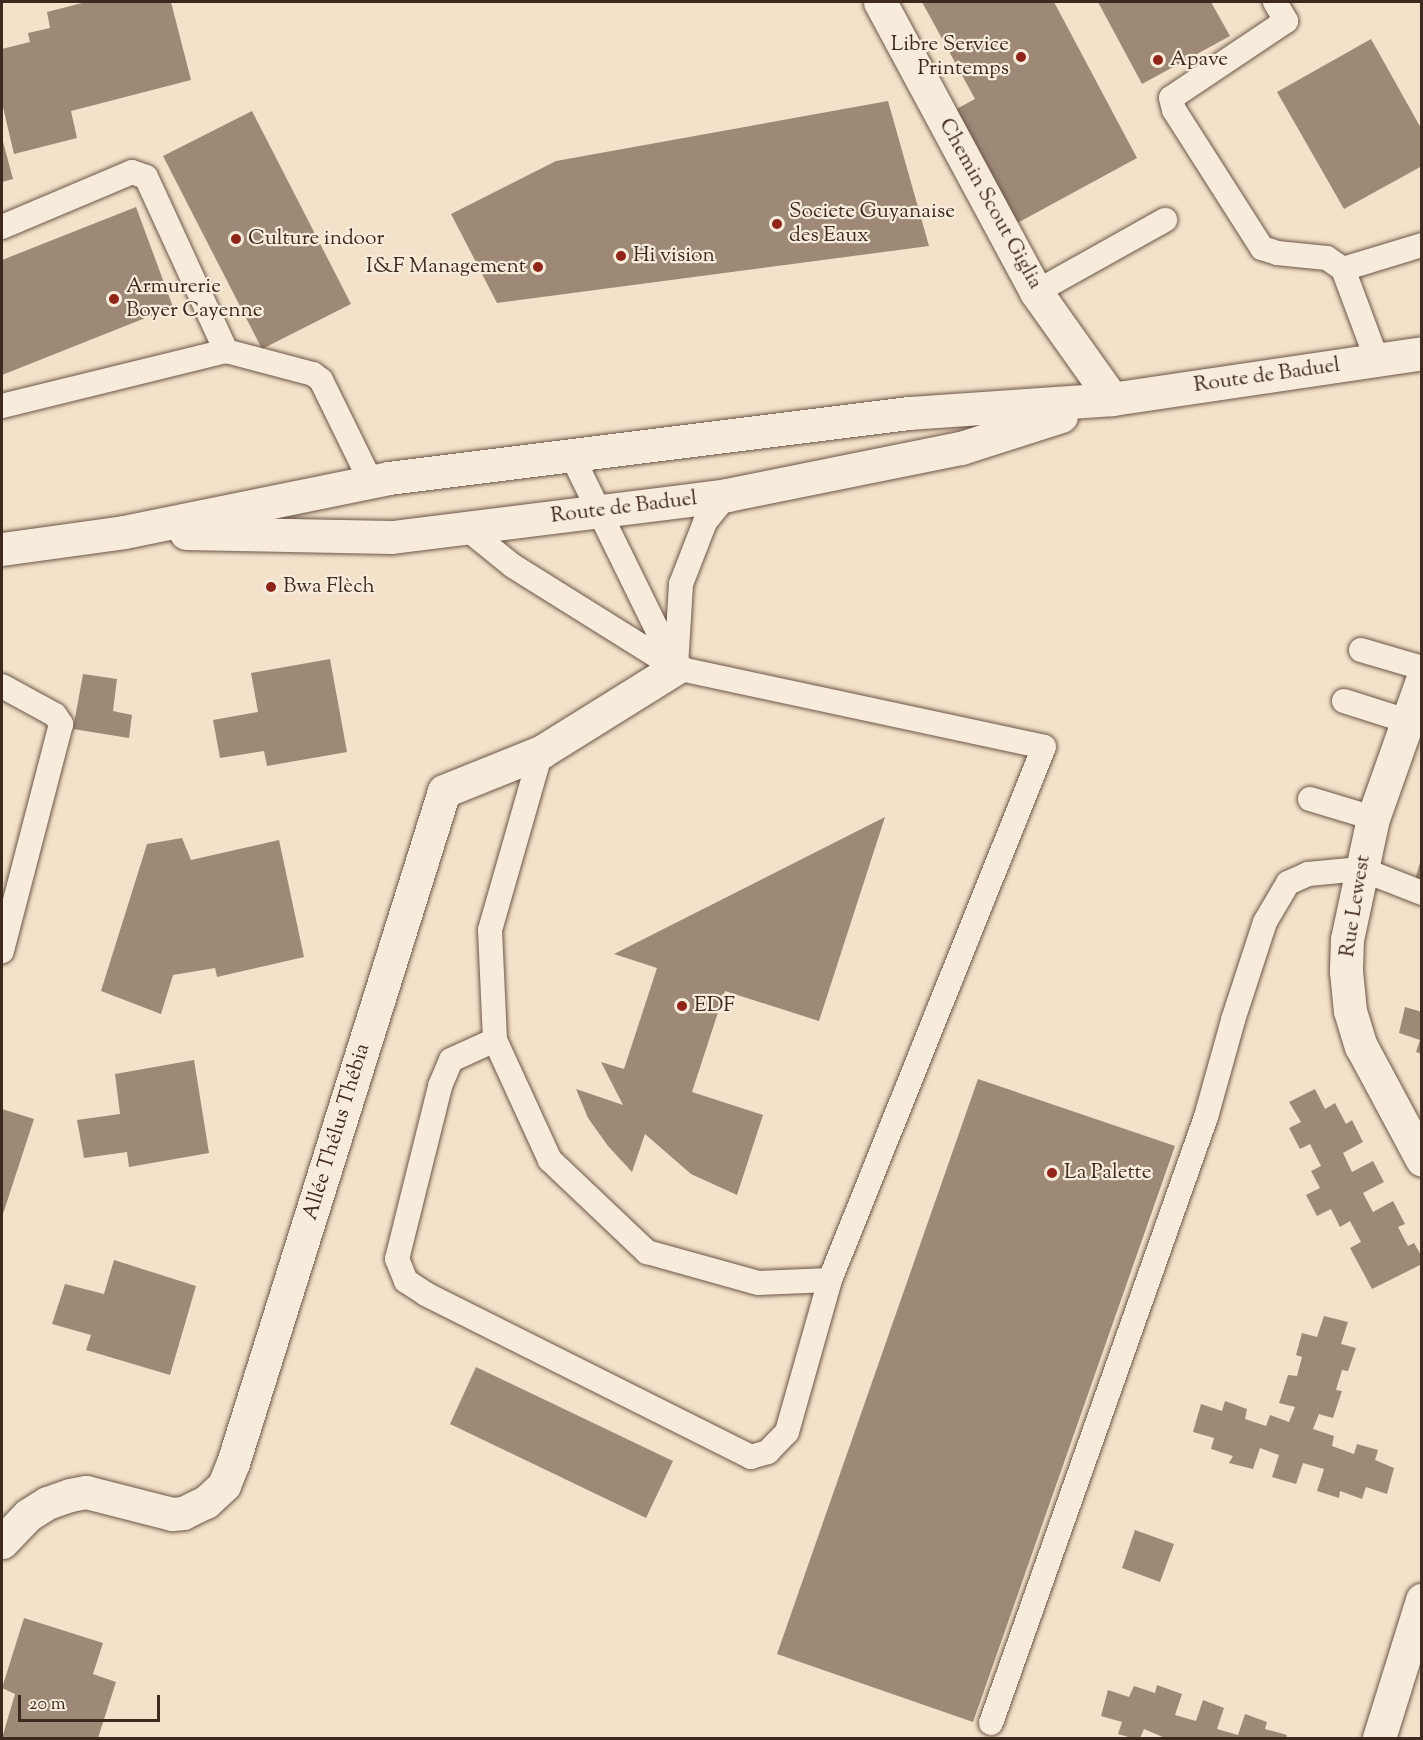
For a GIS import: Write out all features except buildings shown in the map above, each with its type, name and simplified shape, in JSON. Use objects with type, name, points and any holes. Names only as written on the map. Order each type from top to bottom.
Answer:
[{"type":"main road","name":"Chemin Scout Giglia","points":[[880,2],[1036,292],[1112,399]]},
{"type":"main road","name":"Route de Baduel","points":[[2,549],[124,532],[371,482],[571,454],[909,413],[1112,399],[1422,354]]},
{"type":"main road","name":"Route de Baduel","points":[[124,532],[392,537],[727,495],[961,448],[1112,399]]},
{"type":"main road","name":"Allée Thélus Thébia","points":[[2,1542],[28,1515],[47,1503],[70,1495],[86,1492],[172,1514],[183,1513],[206,1502],[224,1485],[233,1463],[444,791],[541,752],[676,668]]},
{"type":"main road","name":"Rue Lewest","points":[[1422,680],[1373,818],[1347,939],[1346,971],[1350,1011],[1361,1046],[1422,1160]]},
{"type":"main road","points":[[1379,1738],[1422,1600]]},
{"type":"lane","points":[[1275,2],[1286,21],[1171,98],[1174,110],[1262,248],[1277,253],[1327,258],[1343,269],[1377,360]]},
{"type":"lane","points":[[2,227],[132,172],[146,177],[226,351]]},
{"type":"lane","points":[[1036,292],[1165,220]]},
{"type":"lane","points":[[1343,269],[1422,245]]},
{"type":"lane","points":[[2,406],[226,351],[313,374],[321,380],[371,482]]},
{"type":"lane","points":[[571,454],[676,668]]},
{"type":"lane","points":[[676,668],[684,576],[705,522],[727,495]]},
{"type":"lane","points":[[466,528],[513,566],[676,668],[1044,747],[830,1280],[787,1432],[768,1452],[751,1457],[426,1294],[406,1281],[397,1259],[440,1086],[451,1060],[495,1040]]},
{"type":"lane","points":[[1361,650],[1422,668]]},
{"type":"lane","points":[[2,686],[55,715],[62,724],[2,951]]},
{"type":"lane","points":[[1344,700],[1407,722]]},
{"type":"lane","points":[[541,752],[490,930],[495,1040],[550,1160],[647,1252],[758,1283],[830,1280]]},
{"type":"lane","points":[[1310,799],[1373,818]]},
{"type":"lane","points":[[991,1723],[1206,1117],[1233,1020],[1265,922],[1288,883],[1308,874],[1361,869],[1422,893]]},
{"type":"place","name":"Libre Service Printemps","points":[[1021,57]]},
{"type":"place","name":"Apave","points":[[1158,60]]},
{"type":"place","name":"Societe Guyanaise des Eaux","points":[[777,224]]},
{"type":"place","name":"Culture indoor","points":[[236,239]]},
{"type":"place","name":"Hi vision","points":[[621,256]]},
{"type":"place","name":"I&F Management","points":[[538,267]]},
{"type":"place","name":"Armurerie Boyer Cayenne","points":[[114,299]]},
{"type":"place","name":"Bwa Flèch","points":[[271,587]]},
{"type":"place","name":"EDF","points":[[682,1006]]},
{"type":"place","name":"La Palette","points":[[1052,1173]]}]
